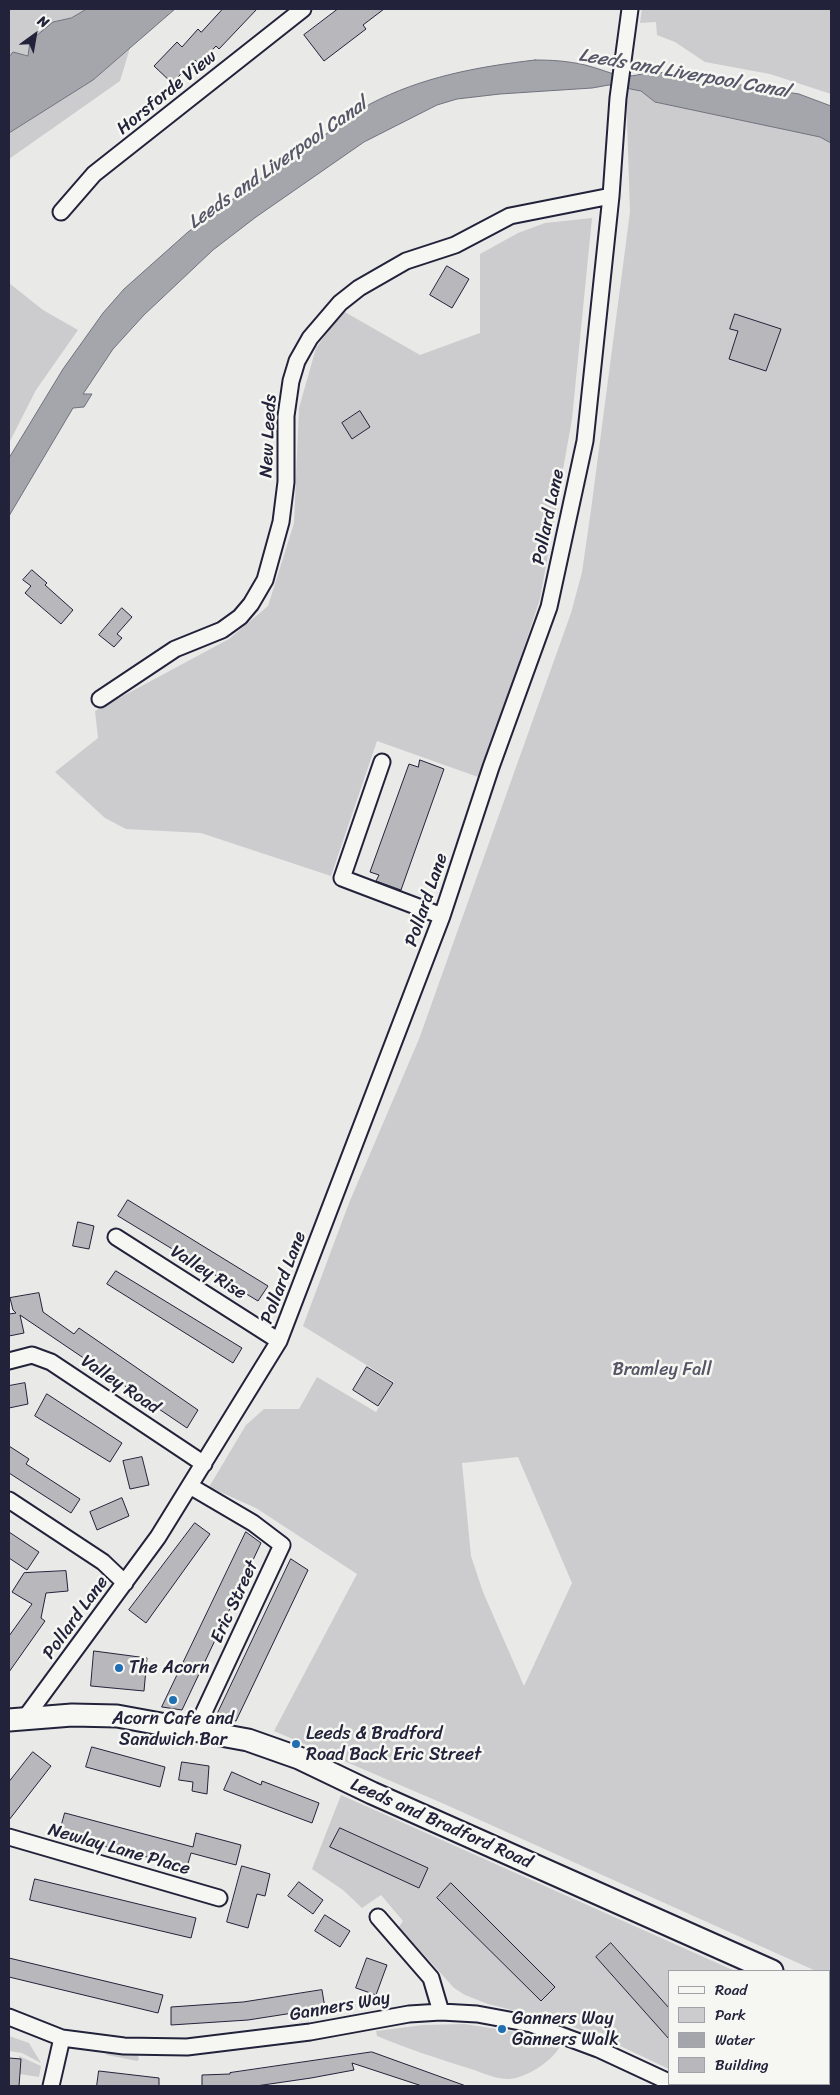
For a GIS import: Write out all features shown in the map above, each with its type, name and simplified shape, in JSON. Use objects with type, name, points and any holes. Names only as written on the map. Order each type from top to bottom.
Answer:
[{"type":"main road","name":"Leeds and Bradford Road","points":[[17,1719],[72,1715],[117,1716],[248,1740],[298,1758],[372,1793],[770,1970]]},
{"type":"street","name":"Horsforde View","points":[[61,212],[94,174],[303,9]]},
{"type":"street","name":"Pollard Lane","points":[[17,1719],[126,1583],[204,1464],[280,1341],[442,916],[491,767],[548,608],[585,440],[611,196],[618,98],[630,9]]},
{"type":"street","name":"New Leeds","points":[[100,699],[175,649],[222,630],[240,617],[251,604],[265,580],[281,522],[286,482],[286,416],[291,381],[297,361],[310,338],[340,303],[359,288],[406,262],[455,245],[510,216],[611,196]]},
{"type":"street","points":[[382,762],[342,878],[442,916]]},
{"type":"street","name":"Valley Rise","points":[[116,1237],[280,1341]]},
{"type":"street","name":"Valley Road","points":[[9,1361],[32,1355],[51,1362],[204,1464]]},
{"type":"street","name":"Eric Street","points":[[190,1486],[254,1524],[282,1545],[196,1729]]},
{"type":"street","points":[[9,1500],[103,1562],[126,1583]]},
{"type":"street","name":"Newlay Lane Place","points":[[9,1837],[219,1898]]},
{"type":"street","points":[[378,1918],[431,1978],[441,2012]]},
{"type":"street","name":"Ganners Way","points":[[9,2017],[62,2038],[124,2046],[187,2047],[310,2032],[409,2014],[441,2012],[477,2014],[531,2024],[598,2048],[668,2082]]},
{"type":"street","points":[[51,2086],[62,2038]]},
{"type":"green space","points":[[9,9],[87,9],[71,18],[53,22],[30,41],[28,56],[13,52],[9,56]]},
{"type":"green space","points":[[642,9],[831,9],[831,94],[770,74],[705,62],[675,42],[657,35],[656,22],[640,23]]},
{"type":"green space","points":[[130,48],[120,81],[9,159],[9,133],[93,80]]},
{"type":"green space","name":"Bramley Fall","points":[[626,89],[641,91],[655,102],[820,137],[831,143],[831,1978],[830,1970],[814,1970],[442,1803],[274,1731],[357,1574],[256,1508],[209,1487],[246,1425],[264,1409],[299,1409],[317,1377],[376,1412],[394,1382],[303,1326],[349,1203],[419,1039],[571,613],[582,572],[630,212]],"holes":[[[518,1457],[572,1583],[524,1686],[483,1592],[471,1556],[462,1463]]]},
{"type":"green space","points":[[592,218],[572,419],[540,599],[481,778],[377,741],[331,876],[201,833],[126,829],[105,818],[55,772],[98,738],[95,711],[229,639],[268,606],[294,523],[299,408],[316,348],[343,311],[420,355],[480,333],[480,254],[518,233],[545,223]]},
{"type":"green space","points":[[9,283],[43,310],[78,330],[36,390],[9,443]]},
{"type":"green space","points":[[341,1795],[733,1970],[668,1970],[668,2007],[612,1943],[596,1957],[668,2038],[668,2069],[616,2044],[607,2034],[596,2032],[590,2034],[564,2023],[488,2004],[465,1995],[454,1988],[399,1927],[403,1921],[381,1895],[362,1908],[343,1890],[312,1869]],"holes":[[[340,1828],[428,1868],[419,1888],[331,1847]],[[451,1884],[555,1987],[542,2001],[437,1898]]]},
{"type":"green space","points":[[830,2014],[831,2086],[811,2086],[830,2085]]},
{"type":"green space","points":[[464,2024],[530,2034],[561,2044],[553,2056],[539,2068],[523,2076],[503,2079],[400,2045],[377,2036],[376,2031],[423,2025]]},
{"type":"green space","points":[[9,2036],[29,2043],[41,2063],[22,2053],[9,2051]]},
{"type":"green space","points":[[104,2051],[138,2055],[139,2059],[137,2061],[107,2055]]},
{"type":"green space","points":[[19,2056],[41,2066],[39,2077],[20,2074]]},
{"type":"green space","points":[[705,2085],[785,2086],[708,2086]]},
{"type":"water","points":[[87,9],[175,9],[93,80],[9,133],[9,57],[13,52],[28,56],[30,41],[53,22],[71,18]]},
{"type":"water","points":[[535,60],[585,65],[625,76],[651,71],[799,94],[831,106],[831,143],[820,137],[655,102],[641,91],[609,85],[457,99],[437,105],[364,142],[256,217],[213,250],[144,315],[113,349],[83,394],[92,394],[84,407],[73,408],[9,516],[9,458],[63,369],[103,313],[124,289],[188,232],[263,177],[370,104],[409,87],[450,74]]},
{"type":"building","points":[[223,9],[257,9],[219,49],[216,46],[199,64],[195,60],[172,83],[154,66],[177,42],[182,47],[198,29],[201,32]]},
{"type":"building","points":[[338,9],[384,9],[363,25],[366,29],[324,61],[304,35]]},
{"type":"building","points":[[447,266],[469,279],[452,308],[430,295]]},
{"type":"building","points":[[735,314],[781,329],[766,371],[729,359],[738,331],[730,329]]},
{"type":"building","points":[[360,411],[370,427],[352,439],[342,423]]},
{"type":"building","points":[[32,570],[47,583],[45,585],[73,610],[61,624],[25,593],[31,586],[23,580]]},
{"type":"building","points":[[122,608],[132,617],[117,634],[122,638],[114,647],[99,635]]},
{"type":"building","points":[[420,760],[444,769],[401,890],[376,881],[379,875],[370,872],[409,764],[418,767]]},
{"type":"building","points":[[128,1200],[268,1286],[258,1301],[118,1216]]},
{"type":"building","points":[[78,1222],[94,1226],[89,1249],[73,1246]]},
{"type":"building","points":[[116,1271],[242,1348],[233,1363],[107,1284]]},
{"type":"building","points":[[39,1293],[43,1312],[74,1334],[79,1328],[198,1410],[187,1428],[20,1315],[24,1333],[9,1336],[9,1314],[16,1313],[13,1310],[10,1298]]},
{"type":"building","points":[[367,1367],[393,1383],[378,1406],[353,1390]]},
{"type":"building","points":[[25,1383],[28,1404],[9,1408],[9,1386]]},
{"type":"building","points":[[47,1394],[122,1443],[110,1462],[35,1416]]},
{"type":"building","points":[[9,1446],[29,1459],[26,1464],[80,1499],[71,1513],[9,1473]]},
{"type":"building","points":[[142,1457],[149,1485],[130,1489],[123,1461]]},
{"type":"building","points":[[122,1498],[129,1516],[97,1530],[90,1512]]},
{"type":"building","points":[[195,1523],[210,1534],[146,1623],[129,1610]]},
{"type":"building","points":[[9,1532],[39,1552],[27,1570],[9,1558]]},
{"type":"building","points":[[246,1532],[261,1543],[182,1710],[162,1707]]},
{"type":"building","points":[[291,1559],[308,1570],[236,1721],[216,1717]]},
{"type":"building","points":[[66,1571],[68,1591],[46,1593],[41,1618],[45,1621],[9,1672],[9,1636],[32,1604],[12,1592],[24,1573]]},
{"type":"building","name":"The Acorn","points":[[94,1651],[147,1658],[144,1691],[91,1686]]},
{"type":"building","points":[[92,1747],[165,1767],[160,1787],[86,1767]]},
{"type":"building","points":[[33,1752],[51,1766],[9,1820],[9,1782]]},
{"type":"building","points":[[182,1762],[209,1766],[207,1794],[192,1791],[193,1782],[179,1780]]},
{"type":"building","points":[[232,1772],[261,1785],[262,1781],[319,1803],[312,1823],[224,1790]]},
{"type":"building","points":[[65,1813],[193,1847],[196,1833],[241,1845],[236,1865],[191,1853],[187,1867],[59,1835]]},
{"type":"building","points":[[340,1828],[428,1868],[419,1888],[330,1847]]},
{"type":"building","points":[[242,1866],[270,1874],[265,1896],[257,1894],[248,1928],[227,1922]]},
{"type":"building","points":[[35,1879],[196,1918],[191,1938],[30,1900]]},
{"type":"building","points":[[299,1882],[323,1900],[313,1914],[288,1896]]},
{"type":"building","points":[[451,1883],[555,1987],[541,2001],[437,1898]]},
{"type":"building","points":[[325,1915],[350,1931],[340,1947],[315,1931]]},
{"type":"building","points":[[611,1943],[668,2007],[668,2038],[596,1957]]},
{"type":"building","points":[[9,1958],[163,1995],[158,2013],[9,1977]]},
{"type":"building","points":[[367,1958],[387,1965],[376,1995],[356,1988]]},
{"type":"building","points":[[322,1990],[325,2008],[248,2020],[171,2025],[171,2007],[243,2002]]},
{"type":"building","points":[[372,2052],[466,2086],[422,2086],[352,2063],[354,2070],[311,2078],[256,2086],[202,2086],[202,2075],[230,2074]]},
{"type":"building","points":[[9,2058],[21,2059],[19,2086],[9,2086]]},
{"type":"building","points":[[99,2071],[159,2078],[159,2086],[97,2086]]},
{"type":"place","name":"The Acorn","points":[[119,1668]]},
{"type":"place","name":"Acorn Cafe and Sandwich Bar","points":[[173,1700]]},
{"type":"place","name":"Leeds & Bradford Road Back Eric Street","points":[[296,1744]]},
{"type":"place","name":"Ganners Way Ganners Walk","points":[[502,2029]]},
{"type":"water label","name":"Leeds and Liverpool Canal","points":[[684,74]]},
{"type":"water label","name":"Leeds and Liverpool Canal","points":[[278,164]]}]
